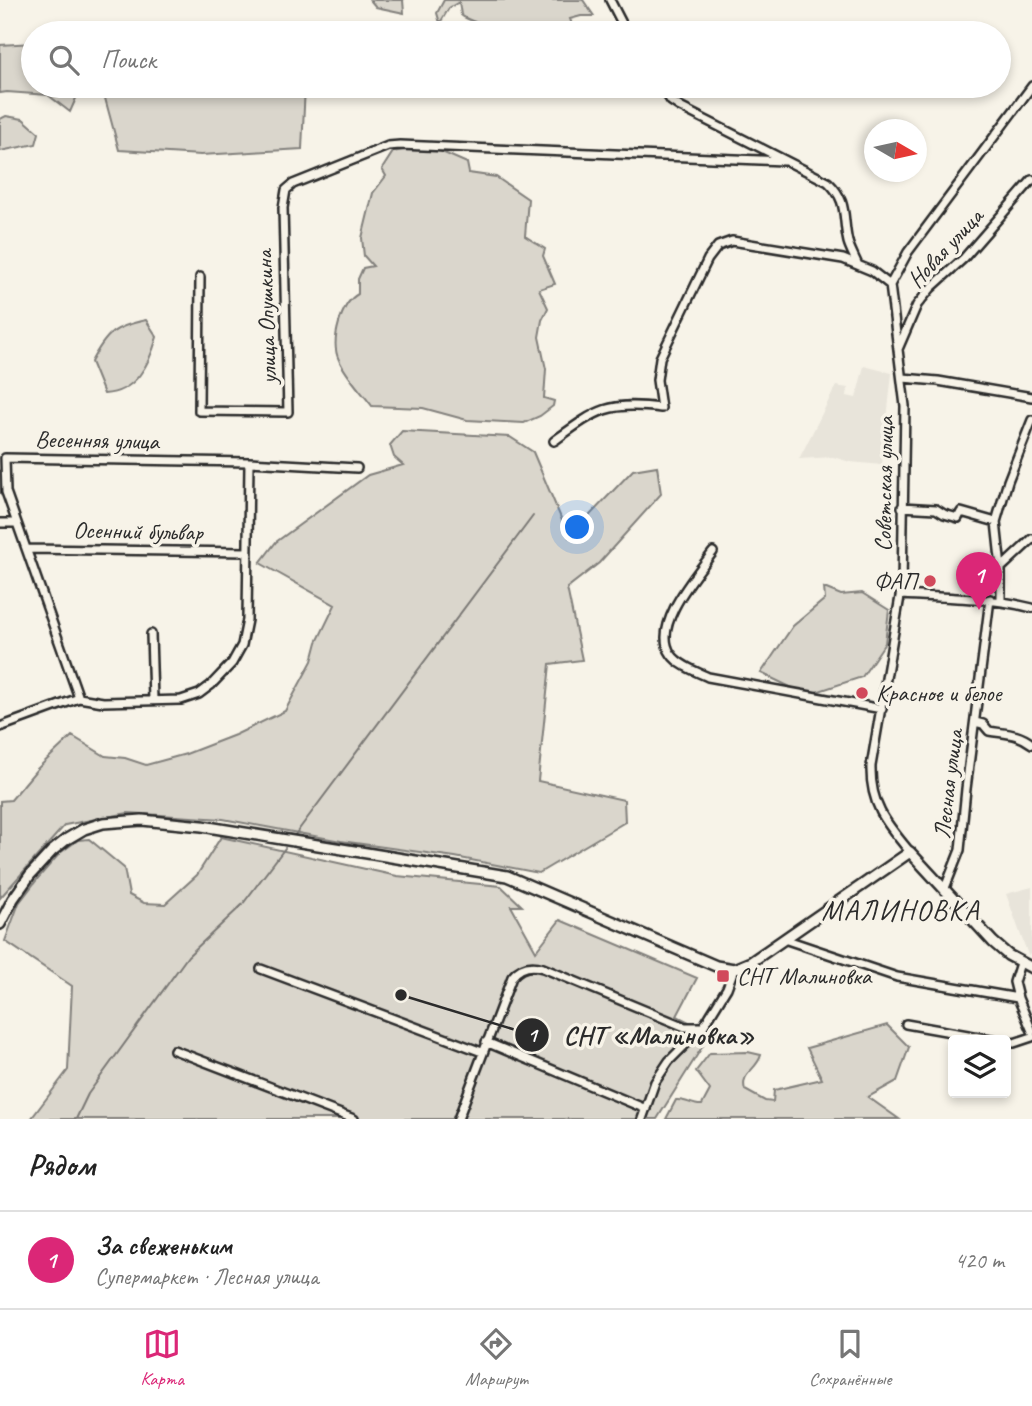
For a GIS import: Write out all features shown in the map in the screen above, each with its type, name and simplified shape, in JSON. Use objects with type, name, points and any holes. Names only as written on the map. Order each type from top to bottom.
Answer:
[{"type":"street","points":[[610,0],[621,21]]},
{"type":"street","points":[[554,441],[594,414],[610,407],[635,404],[661,408],[657,380],[660,358],[708,259],[718,246],[732,241],[844,259],[882,277],[890,285],[908,252],[1032,86]]},
{"type":"street","points":[[669,98],[680,107],[828,182],[843,200],[848,243],[857,263]]},
{"type":"street","name":"улица Опушкина","points":[[200,278],[199,411],[288,412],[283,221],[284,196],[293,184],[388,146],[400,145],[784,161]]},
{"type":"street","name":"Новая улица","points":[[898,350],[917,305],[931,288],[964,258],[1032,180]]},
{"type":"street","name":"Советская улица","points":[[890,285],[903,377],[905,418],[902,595],[871,766],[871,783],[873,796],[884,821],[910,852]]},
{"type":"street","points":[[903,377],[1032,397]]},
{"type":"street","points":[[1002,600],[996,522],[1008,481],[1032,420]]},
{"type":"street","name":"Весенняя улица","points":[[79,698],[6,492],[5,458],[250,462],[357,468]]},
{"type":"street","points":[[0,727],[79,698],[103,702],[181,699],[199,694],[232,663],[242,645],[247,620],[250,462]]},
{"type":"street","points":[[902,507],[936,509],[958,518],[961,512],[996,522]]},
{"type":"street","points":[[0,523],[16,523]]},
{"type":"street","points":[[1001,568],[1032,539]]},
{"type":"street","name":"Осенний бульвар","points":[[28,549],[247,552]]},
{"type":"street","points":[[713,552],[686,589],[665,628],[664,639],[671,656],[708,677],[882,709]]},
{"type":"street","points":[[902,595],[1002,600],[1032,608]]},
{"type":"street","name":"Лесная улица","points":[[945,888],[960,850],[990,599]]},
{"type":"street","points":[[151,634],[153,700]]},
{"type":"street","points":[[975,722],[983,724],[989,731],[1024,737],[1032,744]]},
{"type":"street","points":[[0,924],[30,875],[66,839],[93,826],[124,820],[142,820],[202,826],[507,876],[716,966],[734,969],[751,962],[910,852],[993,942],[1020,963],[1032,968]]},
{"type":"street","points":[[784,939],[897,976],[1018,998]]},
{"type":"street","points":[[1020,963],[1014,982],[1032,1031]]},
{"type":"street","points":[[458,1119],[482,1052],[517,970],[532,965],[675,1024],[703,1027]]},
{"type":"street","points":[[261,969],[482,1052]]},
{"type":"street","points":[[642,1119],[655,1082],[668,1061],[703,1027],[727,988],[734,969]]},
{"type":"street","points":[[906,1024],[968,1035]]},
{"type":"street","points":[[1011,1043],[1032,1037]]},
{"type":"street","points":[[486,1042],[646,1109]]},
{"type":"street","points":[[174,1050],[354,1119]]},
{"type":"shaded area","points":[[370,0],[403,0],[404,13],[376,7]]},
{"type":"shaded area","points":[[444,0],[583,0],[594,16],[581,16],[570,19],[571,21],[475,21],[461,15],[459,2],[449,8],[441,21],[437,13]]},
{"type":"shaded area","points":[[21,44],[21,93],[0,93],[0,45]]},
{"type":"shaded area","points":[[52,98],[76,98],[70,112]]},
{"type":"shaded area","points":[[105,98],[304,98],[302,149],[201,155],[119,150]]},
{"type":"shaded area","points":[[6,116],[23,119],[39,133],[36,144],[0,151],[0,119]]},
{"type":"shaded area","points":[[412,148],[435,149],[467,163],[469,173],[496,177],[528,199],[525,236],[545,249],[543,256],[555,284],[539,289],[548,308],[542,320],[539,337],[546,369],[544,398],[554,401],[553,406],[540,416],[524,423],[467,420],[423,408],[372,406],[339,360],[336,343],[342,314],[358,294],[358,279],[363,268],[373,266],[364,256],[362,238],[373,193],[386,176],[382,169],[393,152]]},
{"type":"shaded area","points":[[146,320],[157,337],[145,367],[125,388],[104,394],[91,362],[113,332],[126,325]]},
{"type":"shaded area","points":[[864,366],[892,373],[882,465],[850,462],[833,457],[799,459],[836,386],[848,388],[847,396],[856,398]]},
{"type":"shaded area","points":[[402,431],[510,437],[533,452],[569,537],[633,470],[657,466],[661,494],[599,563],[567,588],[582,660],[550,664],[538,781],[624,800],[625,822],[539,873],[223,819],[128,813],[65,825],[0,898],[0,801],[11,800],[37,769],[72,736],[105,756],[125,758],[146,765],[186,754],[235,735],[285,711],[312,661],[317,642],[335,605],[260,563],[276,542],[368,475],[403,465],[394,457],[390,445]]},
{"type":"shaded area","points":[[824,588],[841,595],[862,593],[889,610],[885,643],[862,677],[807,695],[761,673],[793,626],[825,599]]},
{"type":"shaded area","points":[[221,837],[397,876],[501,886],[522,906],[511,906],[536,951],[560,920],[697,978],[677,1016],[711,1033],[657,1119],[31,1119],[68,1070],[72,986],[5,941],[19,903],[60,853],[78,840],[89,839],[124,868],[129,895],[144,903],[165,904],[197,875]]},
{"type":"shaded area","points":[[1032,887],[1032,954],[1028,955],[1006,894]]},
{"type":"shaded area","points":[[887,1025],[909,1047],[897,1081],[868,1097],[899,1119],[666,1119],[676,1100],[702,1105],[710,1090],[696,1071],[710,1053],[748,1052],[761,1055],[745,1079],[745,1090],[765,1101],[773,1102],[774,1090],[822,1079],[807,1048]]},
{"type":"waterway","points":[[294,836],[533,516]]},
{"type":"waterway","points":[[76,1119],[88,1094],[188,956],[242,905],[285,848]]},
{"type":"place","name":"ФАП","points":[[930,581]]},
{"type":"place","name":"За свеженьким","points":[[979,610]]},
{"type":"place","name":"Красное и белое","points":[[862,693]]},
{"type":"place","name":"СНТ Малиновка","points":[[723,976]]},
{"type":"place","name":"СНТ «Малиновка»","points":[[401,995]]},
{"type":"district","name":"МАЛИНОВКА","points":[[901,910]]}]
